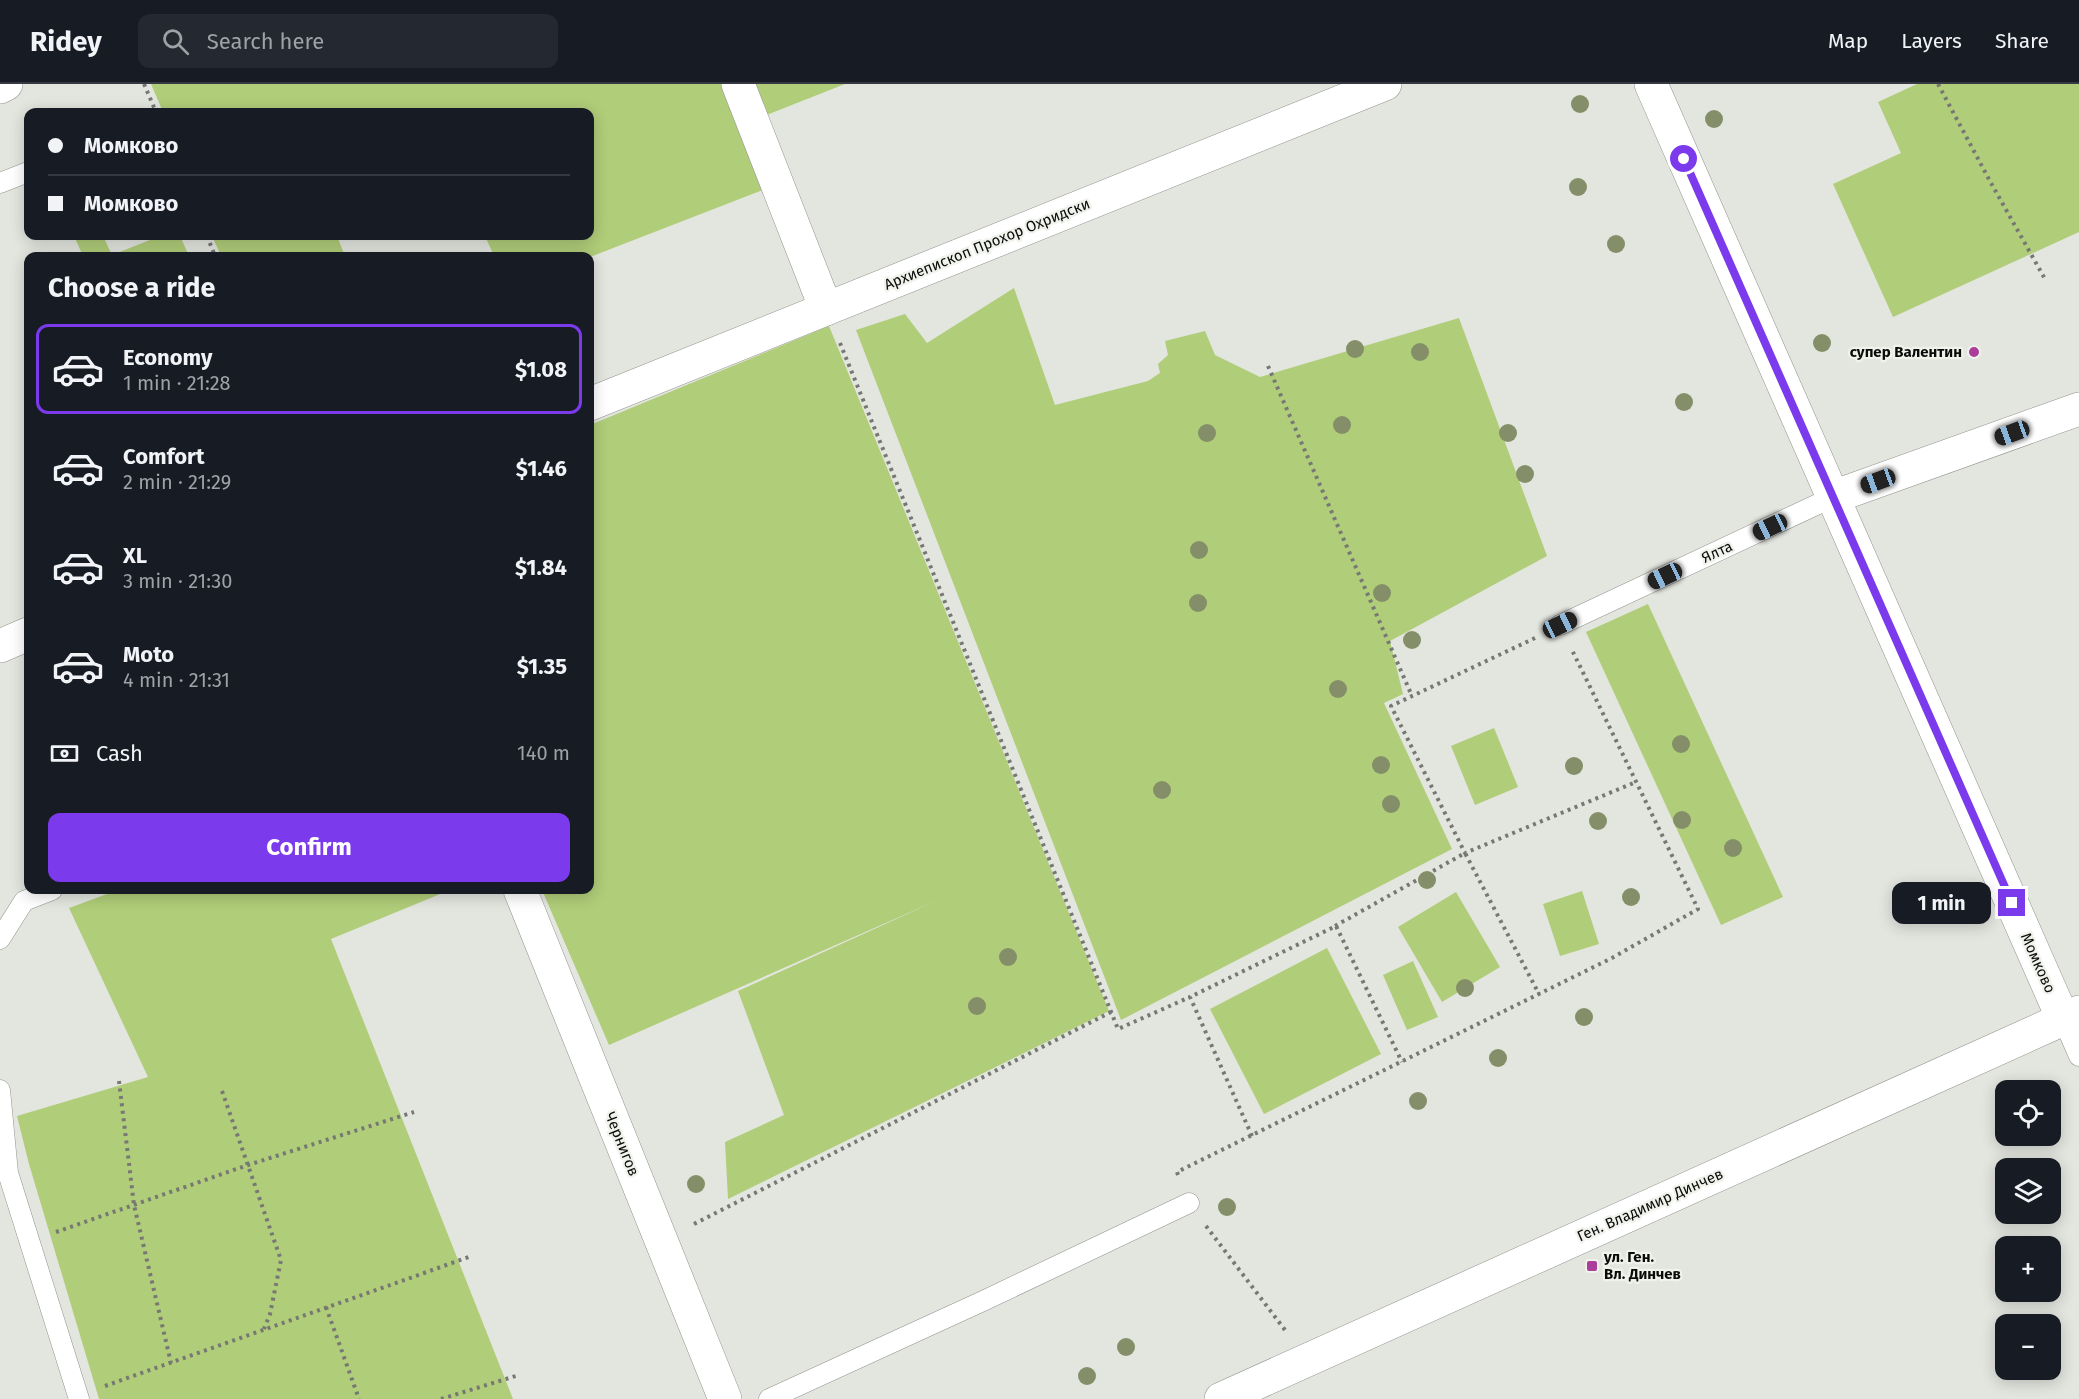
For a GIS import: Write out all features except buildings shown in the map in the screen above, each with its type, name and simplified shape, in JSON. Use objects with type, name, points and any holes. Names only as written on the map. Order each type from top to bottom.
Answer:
[{"type":"street","points":[[0,87],[6,84]]},
{"type":"street","points":[[738,84],[826,309]]},
{"type":"street","name":"Архиепископ Прохор Охридски","points":[[594,402],[1385,84]]},
{"type":"street","name":"Момково","points":[[1651,84],[1833,497],[2071,1016]]},
{"type":"street","name":"Ялта","points":[[1833,497],[2079,409]]},
{"type":"street","points":[[0,646],[24,636]]},
{"type":"street","name":"Чернигов","points":[[522,894],[725,1399]]},
{"type":"street","name":"Ген. Владимир Динчев","points":[[1221,1399],[1265,1390],[2071,1016]]},
{"type":"lane","points":[[0,183],[24,174]]},
{"type":"lane","name":"Ялта","points":[[1560,625],[1833,497]]},
{"type":"lane","points":[[0,939],[24,901],[42,894]]},
{"type":"lane","points":[[2071,1016],[2079,1056]]},
{"type":"lane","points":[[0,1090],[8,1173],[79,1397]]},
{"type":"lane","points":[[769,1399],[1189,1203]]},
{"type":"path","points":[[144,84],[154,108]]},
{"type":"path","points":[[1938,84],[1990,183],[2045,279]]},
{"type":"path","points":[[826,309],[1118,1029],[1190,997],[1336,926],[1402,1062]]},
{"type":"path","points":[[1268,366],[1412,696]]},
{"type":"path","points":[[1285,1330],[1189,1203],[1178,1172],[1252,1136],[1612,958],[1698,909],[1560,625],[1391,706],[1539,994]]},
{"type":"path","points":[[1331,929],[1465,853],[1636,782]]},
{"type":"path","points":[[1190,997],[1252,1136]]},
{"type":"path","points":[[661,1241],[1111,1012]]},
{"type":"path","points":[[119,1081],[134,1205],[171,1363]]},
{"type":"path","points":[[222,1091],[281,1260],[270,1314],[264,1329]]},
{"type":"path","points":[[30,1241],[414,1112]]},
{"type":"path","points":[[79,1397],[469,1257]]},
{"type":"path","points":[[326,1307],[359,1399]]},
{"type":"path","points":[[441,1399],[519,1375]]},
{"type":"green space","points":[[151,84],[726,84],[768,188],[594,255],[594,252],[492,252],[487,240],[594,240],[594,108],[161,108]]},
{"type":"green space","points":[[751,84],[845,84],[764,116]]},
{"type":"green space","points":[[1917,84],[2079,84],[2079,232],[1893,317],[1833,184],[1901,153],[1878,102]]},
{"type":"green space","points":[[76,240],[105,240],[111,252],[81,252]]},
{"type":"green space","points":[[150,240],[182,240],[187,252],[120,252]]},
{"type":"green space","points":[[214,240],[339,240],[343,252],[219,252]]},
{"type":"green space","points":[[1014,288],[1055,405],[1148,381],[1160,373],[1158,364],[1168,355],[1165,341],[1205,331],[1215,355],[1260,377],[1459,318],[1547,556],[1390,641],[1403,694],[1384,703],[1452,849],[1121,1020],[856,330],[905,314],[927,343]]},
{"type":"green space","points":[[829,326],[1109,1011],[728,1199],[725,1142],[784,1115],[738,991],[938,900],[609,1045],[544,894],[594,894],[594,423]]},
{"type":"green space","points":[[1648,604],[1783,897],[1721,925],[1586,632]]},
{"type":"green space","points":[[1494,728],[1518,787],[1475,805],[1451,746]]},
{"type":"green space","points":[[1582,891],[1599,944],[1560,956],[1543,904]]},
{"type":"green space","points":[[1456,892],[1500,967],[1442,1002],[1398,927]]},
{"type":"green space","points":[[107,894],[440,894],[331,939],[513,1399],[99,1399],[29,1164],[17,1116],[148,1077],[69,908]]},
{"type":"green space","points":[[1327,948],[1381,1054],[1264,1114],[1210,1009]]},
{"type":"green space","points":[[1413,961],[1438,1017],[1407,1030],[1383,975]]},
{"type":"place","name":"супер Валентин","points":[[1974,352]]},
{"type":"place","name":"ул. Ген. Вл. Динчев","points":[[1592,1266]]},
{"type":"route","points":[[1684,159],[2012,903]]}]
